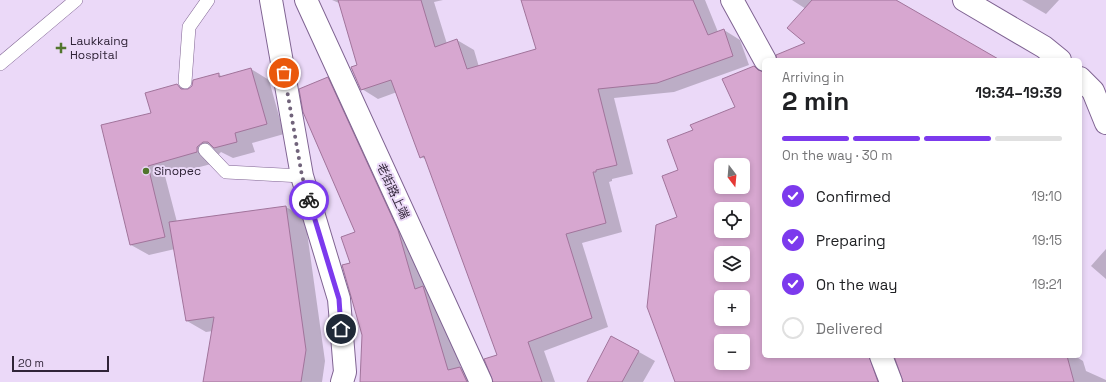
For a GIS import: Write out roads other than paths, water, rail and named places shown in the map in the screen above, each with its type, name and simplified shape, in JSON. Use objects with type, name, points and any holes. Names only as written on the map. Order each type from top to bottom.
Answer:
[{"type":"street","points":[[271,0],[302,176],[339,299],[345,372],[342,382]]},
{"type":"street","name":"老街路上端","points":[[306,0],[480,382]]},
{"type":"street","points":[[732,0],[764,58]]},
{"type":"street","points":[[964,0],[1044,47],[1058,58]]},
{"type":"street","points":[[1082,80],[1093,91],[1106,122]]},
{"type":"street","points":[[882,358],[892,382]]},
{"type":"lane","points":[[0,64],[76,0]]},
{"type":"lane","points":[[185,82],[189,27],[208,0]]},
{"type":"lane","points":[[205,150],[226,172],[302,176]]},
{"type":"place","name":"Laukkaing Hospital","points":[[61,48]]},
{"type":"place","name":"Sinopec","points":[[146,171]]}]
